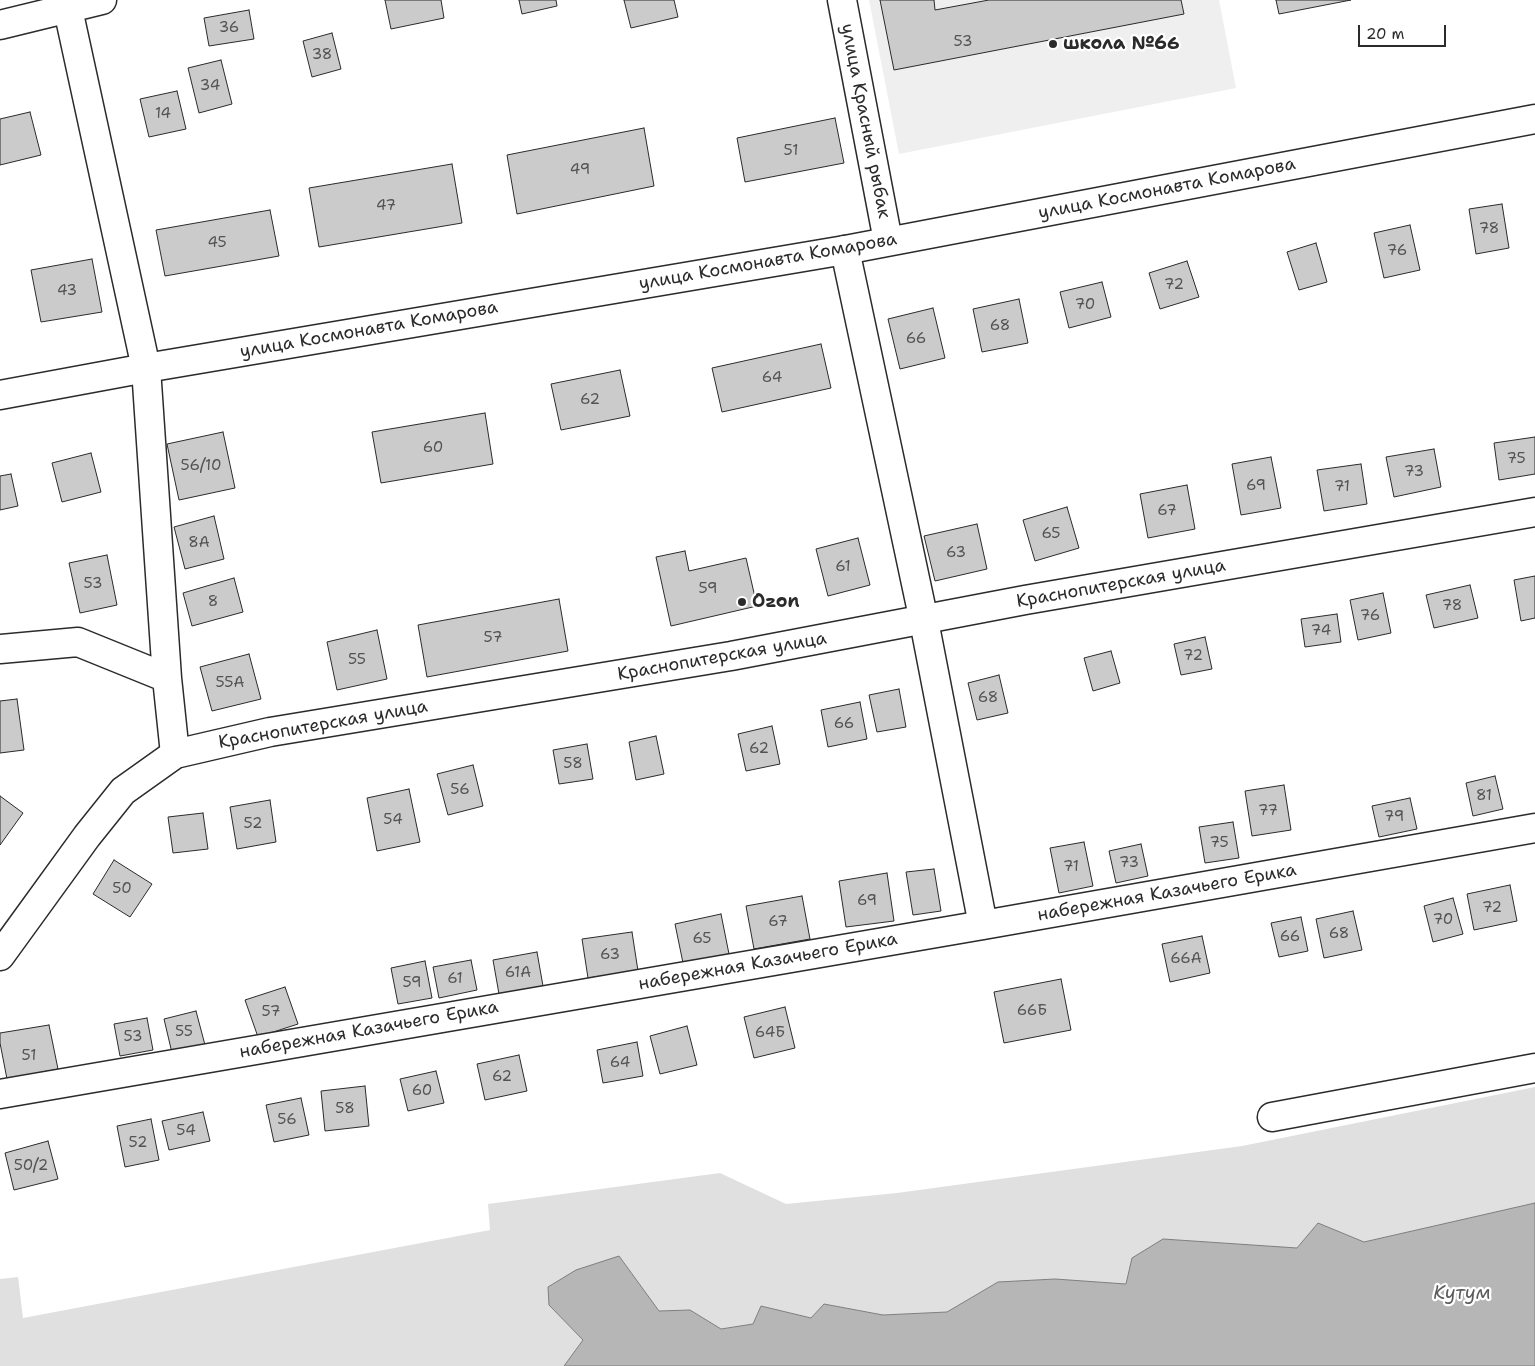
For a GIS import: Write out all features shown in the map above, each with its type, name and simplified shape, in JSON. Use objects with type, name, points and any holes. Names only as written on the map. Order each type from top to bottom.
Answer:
[{"type":"street","points":[[0,25],[67,4],[102,0]]},
{"type":"street","name":"улица Красный рыбак","points":[[842,0],[888,241]]},
{"type":"street","points":[[67,4],[146,368],[167,678],[175,754]]},
{"type":"street","name":"улица Космонавта Комарова","points":[[0,395],[146,368],[845,250],[1534,122]]},
{"type":"street","points":[[845,250],[924,621],[983,925]]},
{"type":"street","name":"Краснопитерская улица","points":[[0,956],[87,836],[123,791],[175,754],[270,732],[731,656],[1034,599],[1535,512]]},
{"type":"street","points":[[0,649],[78,642],[167,678]]},
{"type":"street","name":"набережная Казачьего Ерика","points":[[0,1094],[1535,828]]},
{"type":"street","points":[[1272,1117],[1535,1068]]},
{"type":"shaded area","name":"школа №66","points":[[869,0],[1219,0],[1236,88],[899,154]]},
{"type":"shaded area","points":[[1535,1087],[1535,1203],[1364,1242],[1318,1223],[1297,1248],[1163,1239],[1126,1284],[1055,1279],[998,1282],[947,1312],[883,1315],[824,1304],[811,1318],[761,1306],[753,1324],[721,1329],[690,1310],[659,1311],[619,1256],[549,1305],[583,1340],[564,1366],[0,1366],[0,1279],[18,1277],[23,1318],[490,1230],[488,1204],[720,1173],[786,1204],[897,1193],[1242,1146]]},
{"type":"water","name":"Кутум","points":[[1535,1203],[1535,1366],[564,1366],[583,1340],[549,1305],[548,1287],[576,1270],[619,1256],[659,1311],[690,1310],[721,1329],[753,1324],[761,1306],[811,1318],[824,1304],[883,1315],[947,1312],[998,1282],[1055,1279],[1126,1284],[1132,1258],[1163,1239],[1297,1248],[1318,1223],[1364,1242]]},
{"type":"building","points":[[385,0],[441,0],[444,18],[391,29]]},
{"type":"building","points":[[519,0],[556,0],[557,6],[522,14]]},
{"type":"building","points":[[624,0],[674,0],[678,17],[631,28]]},
{"type":"building","points":[[880,0],[934,0],[935,10],[989,0],[1181,0],[1184,14],[894,70]]},
{"type":"building","points":[[1276,0],[1351,0],[1279,14]]},
{"type":"building","points":[[249,10],[254,39],[209,46],[204,18]]},
{"type":"building","points":[[332,33],[341,69],[312,77],[303,41]]},
{"type":"building","points":[[221,60],[232,104],[199,113],[188,68]]},
{"type":"building","points":[[177,91],[186,129],[149,137],[140,99]]},
{"type":"building","points":[[30,112],[41,155],[0,165],[0,119]]},
{"type":"building","points":[[835,118],[844,163],[745,182],[737,138]]},
{"type":"building","points":[[644,128],[654,186],[517,214],[507,155]]},
{"type":"building","points":[[452,164],[462,223],[319,247],[309,188]]},
{"type":"building","points":[[1502,204],[1509,248],[1476,254],[1469,209]]},
{"type":"building","points":[[270,210],[279,256],[165,276],[156,230]]},
{"type":"building","points":[[1410,225],[1420,270],[1384,278],[1374,233]]},
{"type":"building","points":[[1316,243],[1327,282],[1299,290],[1287,252]]},
{"type":"building","points":[[92,259],[102,312],[41,322],[31,270]]},
{"type":"building","points":[[1187,261],[1199,297],[1160,309],[1149,273]]},
{"type":"building","points":[[1102,282],[1111,317],[1069,328],[1060,292]]},
{"type":"building","points":[[1019,299],[1028,343],[982,352],[973,309]]},
{"type":"building","points":[[933,308],[945,358],[900,369],[888,319]]},
{"type":"building","points":[[821,344],[831,388],[722,412],[712,368]]},
{"type":"building","points":[[620,370],[630,416],[561,430],[551,384]]},
{"type":"building","points":[[485,413],[493,464],[381,483],[372,432]]},
{"type":"building","points":[[223,432],[235,488],[179,500],[167,444]]},
{"type":"building","points":[[1535,437],[1535,474],[1499,480],[1494,443]]},
{"type":"building","points":[[1434,449],[1441,487],[1394,497],[1386,457]]},
{"type":"building","points":[[91,453],[101,492],[62,502],[52,463]]},
{"type":"building","points":[[1271,457],[1281,508],[1241,515],[1232,464]]},
{"type":"building","points":[[1361,464],[1367,504],[1324,511],[1317,470]]},
{"type":"building","points":[[11,474],[18,506],[0,510],[0,476]]},
{"type":"building","points":[[1187,485],[1195,529],[1148,538],[1140,494]]},
{"type":"building","points":[[1067,507],[1079,548],[1035,561],[1023,520]]},
{"type":"building","points":[[214,516],[224,559],[185,569],[174,527]]},
{"type":"building","points":[[977,524],[987,569],[935,581],[924,536]]},
{"type":"building","points":[[858,538],[870,585],[828,596],[816,549]]},
{"type":"building","points":[[685,551],[689,571],[746,558],[757,606],[671,626],[656,557]]},
{"type":"building","points":[[107,555],[117,605],[80,613],[69,563]]},
{"type":"building","points":[[1535,576],[1535,618],[1521,621],[1514,580]]},
{"type":"building","points":[[234,578],[243,612],[192,626],[183,593]]},
{"type":"building","points":[[1470,585],[1478,618],[1434,628],[1426,595]]},
{"type":"building","points":[[1383,593],[1391,633],[1358,640],[1350,600]]},
{"type":"building","points":[[559,599],[568,651],[427,677],[418,625]]},
{"type":"building","points":[[1337,614],[1341,642],[1305,647],[1301,619]]},
{"type":"building","points":[[377,630],[387,679],[337,690],[327,642]]},
{"type":"building","points":[[1205,637],[1212,669],[1181,675],[1174,644]]},
{"type":"building","points":[[1111,651],[1120,683],[1093,691],[1084,658]]},
{"type":"building","points":[[249,654],[261,699],[212,711],[200,667]]},
{"type":"building","points":[[999,675],[1008,713],[977,720],[968,683]]},
{"type":"building","points":[[899,689],[906,727],[877,732],[869,695]]},
{"type":"building","points":[[17,699],[24,750],[0,753],[0,701]]},
{"type":"building","points":[[860,702],[867,739],[828,747],[821,710]]},
{"type":"building","points":[[772,726],[780,764],[746,771],[738,734]]},
{"type":"building","points":[[656,736],[664,774],[636,780],[629,742]]},
{"type":"building","points":[[587,744],[593,779],[559,784],[553,750]]},
{"type":"building","points":[[473,765],[483,806],[448,815],[437,774]]},
{"type":"building","points":[[1495,776],[1503,809],[1473,816],[1466,783]]},
{"type":"building","points":[[1284,785],[1291,830],[1252,836],[1245,791]]},
{"type":"building","points":[[409,789],[420,842],[377,851],[367,798]]},
{"type":"building","points":[[0,796],[23,813],[0,845]]},
{"type":"building","points":[[1410,798],[1417,829],[1379,837],[1372,806]]},
{"type":"building","points":[[270,800],[276,842],[237,849],[230,807]]},
{"type":"building","points":[[203,813],[208,849],[173,853],[168,817]]},
{"type":"building","points":[[1233,822],[1239,858],[1205,863],[1199,827]]},
{"type":"building","points":[[1084,842],[1093,886],[1059,893],[1050,848]]},
{"type":"building","points":[[1141,844],[1148,876],[1116,883],[1109,851]]},
{"type":"building","points":[[114,860],[152,884],[130,917],[93,894]]},
{"type":"building","points":[[934,869],[941,911],[913,915],[906,872]]},
{"type":"building","points":[[887,873],[894,921],[846,927],[839,881]]},
{"type":"building","points":[[1510,885],[1517,921],[1474,930],[1467,894]]},
{"type":"building","points":[[802,896],[810,939],[754,949],[746,906]]},
{"type":"building","points":[[1453,898],[1463,934],[1433,942],[1424,906]]},
{"type":"building","points":[[1353,911],[1362,950],[1324,958],[1316,919]]},
{"type":"building","points":[[721,914],[729,954],[683,963],[675,924]]},
{"type":"building","points":[[1301,917],[1308,951],[1279,957],[1271,923]]},
{"type":"building","points":[[632,932],[638,971],[588,978],[582,939]]},
{"type":"building","points":[[1202,936],[1210,973],[1170,982],[1162,944]]},
{"type":"building","points":[[537,952],[543,986],[499,994],[493,960]]},
{"type":"building","points":[[471,960],[477,990],[439,998],[433,967]]},
{"type":"building","points":[[425,961],[432,998],[398,1004],[391,968]]},
{"type":"building","points":[[1061,979],[1071,1030],[1004,1043],[994,992]]},
{"type":"building","points":[[285,987],[298,1024],[258,1037],[245,1000]]},
{"type":"building","points":[[785,1007],[795,1048],[754,1058],[744,1017]]},
{"type":"building","points":[[196,1011],[205,1045],[172,1053],[164,1019]]},
{"type":"building","points":[[147,1018],[153,1050],[120,1056],[114,1024]]},
{"type":"building","points":[[49,1025],[58,1069],[7,1079],[0,1043],[0,1033]]},
{"type":"building","points":[[687,1026],[697,1065],[660,1074],[650,1036]]},
{"type":"building","points":[[637,1042],[643,1076],[603,1083],[597,1050]]},
{"type":"building","points":[[519,1055],[527,1091],[485,1100],[477,1064]]},
{"type":"building","points":[[436,1071],[444,1103],[408,1111],[400,1079]]},
{"type":"building","points":[[365,1086],[369,1126],[325,1131],[321,1091]]},
{"type":"building","points":[[301,1098],[309,1135],[274,1142],[266,1105]]},
{"type":"building","points":[[203,1112],[210,1141],[169,1150],[162,1121]]},
{"type":"building","points":[[151,1119],[159,1160],[125,1167],[117,1126]]},
{"type":"building","points":[[48,1141],[58,1179],[14,1190],[5,1153]]},
{"type":"place","name":"школа №66","points":[[1053,44]]},
{"type":"place","name":"Ozon","points":[[742,602]]}]
